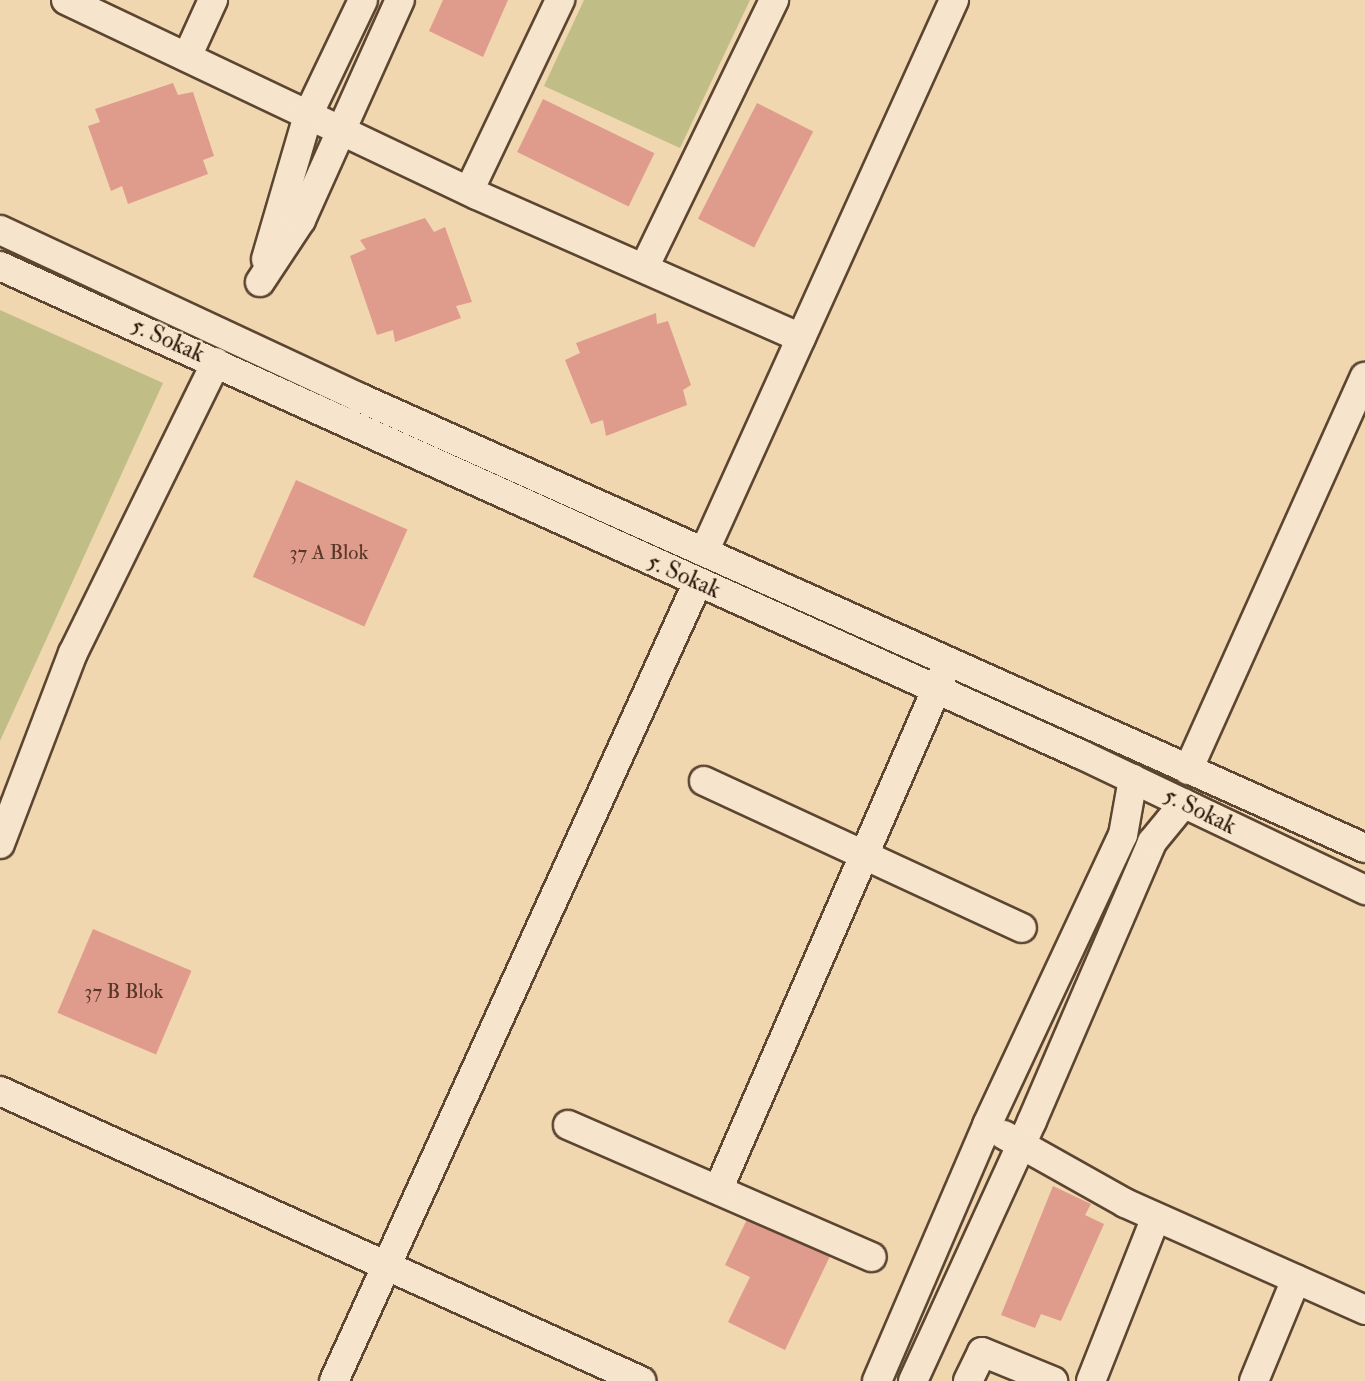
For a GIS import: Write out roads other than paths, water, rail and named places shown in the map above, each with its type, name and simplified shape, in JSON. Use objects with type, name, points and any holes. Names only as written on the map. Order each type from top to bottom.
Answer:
[{"type":"street","points":[[66,0],[469,191],[801,338]]},
{"type":"street","points":[[187,57],[213,0]]},
{"type":"street","points":[[363,0],[308,115],[260,282],[301,220],[400,0]]},
{"type":"street","points":[[469,191],[560,0]]},
{"type":"street","points":[[644,268],[774,0]]},
{"type":"street","points":[[704,552],[954,0]]},
{"type":"street","name":"5. Sokak","points":[[0,230],[704,552],[1365,848]]},
{"type":"street","name":"5. Sokak","points":[[0,266],[1133,779],[1365,890]]},
{"type":"street","points":[[0,844],[73,653],[216,362]]},
{"type":"street","points":[[1188,769],[1365,377]]},
{"type":"street","points":[[334,1381],[698,582]]},
{"type":"street","points":[[718,1190],[949,662]]},
{"type":"street","points":[[877,1381],[987,1125],[1123,835],[1133,779]]},
{"type":"street","points":[[704,781],[1022,928]]},
{"type":"street","points":[[913,1381],[1021,1145],[1152,842],[1184,803]]},
{"type":"street","points":[[0,1091],[641,1381]]},
{"type":"street","points":[[568,1125],[872,1257]]},
{"type":"street","points":[[987,1125],[1156,1217],[1365,1310]]},
{"type":"street","points":[[1091,1381],[1156,1217]]},
{"type":"street","points":[[1254,1381],[1296,1279]]},
{"type":"street","points":[[968,1381],[982,1352],[1053,1381]]}]
